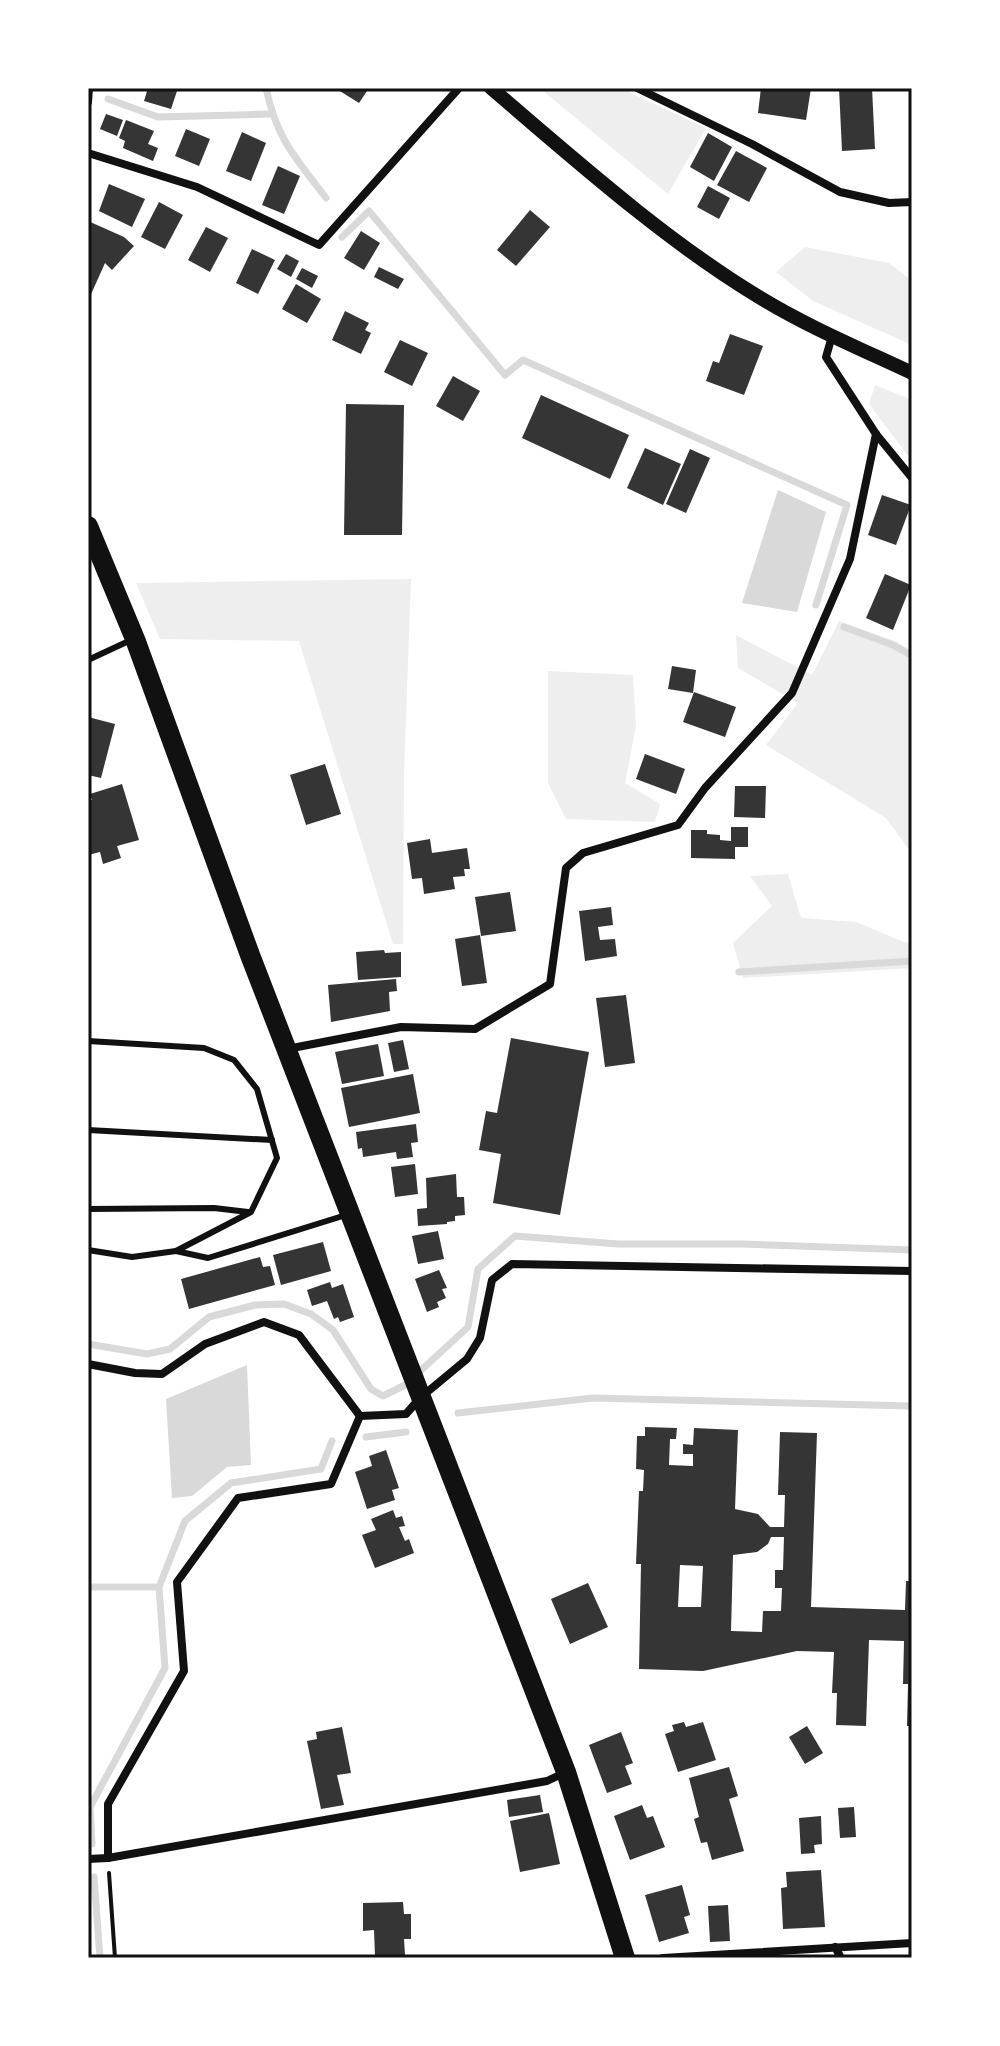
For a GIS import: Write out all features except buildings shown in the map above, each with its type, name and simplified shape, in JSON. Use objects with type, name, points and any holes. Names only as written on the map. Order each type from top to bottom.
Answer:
[{"type":"main road","points":[[88,526],[135,639],[286,1049],[566,1772],[625,1958]]},
{"type":"street","points":[[88,102],[89,88]]},
{"type":"street","points":[[88,153],[197,187],[319,245],[459,88]]},
{"type":"street","points":[[491,88],[571,156],[710,265],[760,297],[832,336],[912,373]]},
{"type":"street","points":[[637,88],[752,144],[840,192],[889,203],[912,202]]},
{"type":"street","points":[[832,336],[826,357],[876,434],[912,478]]},
{"type":"street","points":[[286,1049],[401,1027],[475,1029],[550,984],[566,868],[583,853],[678,825],[705,788],[792,693],[850,559],[876,434]]},
{"type":"street","points":[[360,1416],[406,1414],[420,1398],[467,1359],[480,1338],[492,1280],[512,1264],[912,1271]]},
{"type":"street","points":[[88,1364],[135,1373],[162,1374],[205,1344],[264,1322],[299,1335],[360,1416]]},
{"type":"street","points":[[108,1858],[108,1804],[184,1671],[177,1582],[238,1498],[331,1484],[360,1416]]},
{"type":"street","points":[[88,1859],[547,1781],[566,1772]]},
{"type":"street","points":[[663,1958],[912,1943]]},
{"type":"street","points":[[835,1947],[841,1958]]},
{"type":"lane","points":[[88,660],[135,639]]},
{"type":"lane","points":[[88,1041],[204,1048],[234,1060],[257,1089],[277,1158],[251,1212],[176,1251],[132,1257],[88,1250]]},
{"type":"lane","points":[[88,1130],[272,1140]]},
{"type":"lane","points":[[88,1209],[214,1208],[251,1212]]},
{"type":"lane","points":[[176,1251],[208,1258],[349,1214]]},
{"type":"path","points":[[108,1858],[115,1958]]},
{"type":"shaded area","points":[[544,88],[620,88],[706,128],[668,194],[543,91]]},
{"type":"shaded area","points":[[805,247],[889,263],[912,281],[912,345],[813,301],[776,272]]},
{"type":"shaded area","points":[[875,385],[912,400],[912,461],[869,404]]},
{"type":"shaded area","points":[[778,490],[826,512],[797,612],[742,603]]},
{"type":"shaded area","points":[[411,579],[404,774],[403,944],[393,944],[299,641],[160,639],[136,583]]},
{"type":"shaded area","points":[[839,621],[897,642],[912,651],[912,854],[886,818],[766,745],[798,703],[738,668],[736,635],[812,675]]},
{"type":"shaded area","points":[[548,671],[633,675],[636,726],[625,783],[660,804],[655,822],[566,819],[548,783]]},
{"type":"shaded area","points":[[788,874],[801,918],[856,922],[912,943],[912,968],[743,978],[733,943],[772,906],[750,876]]},
{"type":"shaded area","points":[[247,1365],[251,1465],[227,1467],[192,1496],[172,1498],[166,1399]]},
{"type":"waterway","points":[[266,88],[282,135],[326,198]]},
{"type":"waterway","points":[[108,99],[158,117],[271,114]]},
{"type":"waterway","points":[[342,237],[369,211],[505,375],[523,360],[847,505],[816,605]]},
{"type":"waterway","points":[[844,627],[893,645],[912,656]]},
{"type":"waterway","points":[[739,972],[912,961]]},
{"type":"waterway","points":[[88,1344],[147,1354],[170,1349],[209,1317],[255,1305],[284,1304],[311,1314],[333,1330],[371,1389],[383,1396],[405,1385],[468,1327],[478,1269],[515,1236],[618,1244],[741,1244],[912,1250]]},
{"type":"waterway","points":[[458,1413],[593,1398],[912,1408]]},
{"type":"waterway","points":[[366,1437],[406,1432]]},
{"type":"waterway","points":[[88,1587],[159,1587],[185,1521],[231,1483],[321,1469],[332,1441]]},
{"type":"waterway","points":[[88,1844],[92,1844],[90,1807],[165,1668],[159,1587]]},
{"type":"waterway","points":[[94,1877],[100,1958]]}]
